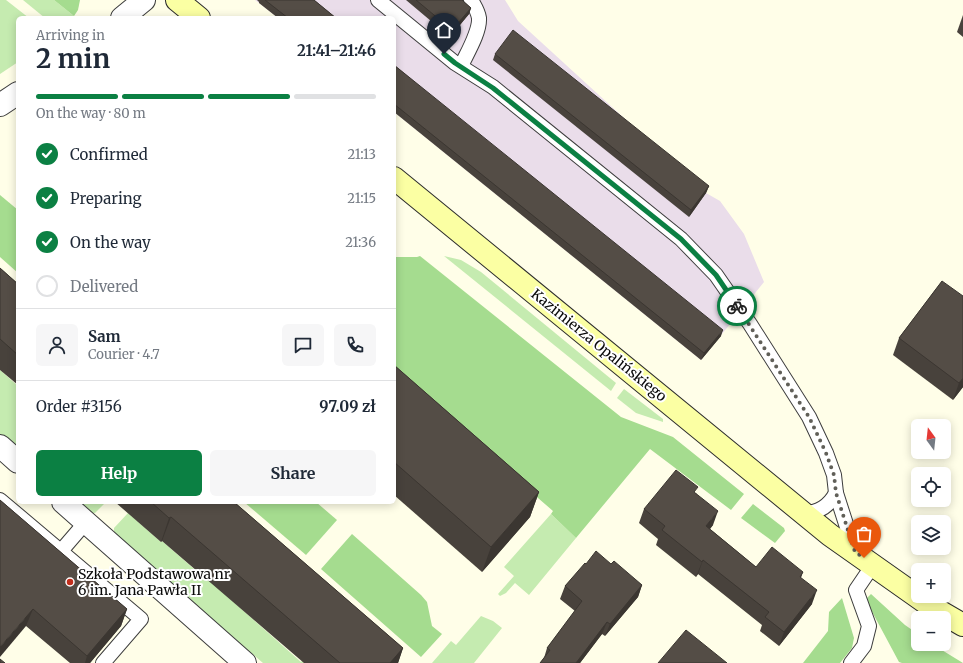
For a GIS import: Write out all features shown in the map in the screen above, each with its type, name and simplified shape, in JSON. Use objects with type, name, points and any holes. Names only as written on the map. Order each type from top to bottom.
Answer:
[{"type":"street","points":[[124,16],[144,0]]},
{"type":"street","points":[[177,0],[197,16]]},
{"type":"street","points":[[0,105],[16,94]]},
{"type":"street","name":"Kazimierza Opalińskiego","points":[[396,180],[830,535],[932,607],[963,625]]},
{"type":"street","points":[[0,446],[16,460]]},
{"type":"street","points":[[65,504],[245,663]]},
{"type":"lane","points":[[378,0],[461,66],[493,88],[681,239],[716,275],[750,324],[809,417],[826,453],[834,475],[836,493],[855,552]]},
{"type":"lane","points":[[461,66],[476,34],[479,18],[471,0]]},
{"type":"lane","points":[[804,513],[813,513],[824,508],[831,502],[836,493]]},
{"type":"lane","points":[[0,500],[141,619],[103,663]]},
{"type":"lane","points":[[61,551],[86,522]]},
{"type":"lane","points":[[851,663],[864,646],[869,626],[856,590],[873,565]]},
{"type":"shaded area","points":[[255,0],[505,0],[518,21],[706,193],[720,201],[744,234],[764,282],[701,360],[396,114],[396,16],[275,16]]},
{"type":"green space","points":[[0,0],[6,0],[26,16],[16,16],[16,63],[0,74]]},
{"type":"green space","points":[[23,0],[54,0],[74,16],[43,16]]},
{"type":"green space","points":[[54,0],[80,0],[78,10],[74,16]]},
{"type":"green space","points":[[0,195],[16,208],[16,271],[0,257]]},
{"type":"green space","points":[[420,256],[621,417],[673,437],[744,494],[731,510],[650,449],[576,538],[551,514],[553,511],[396,375],[396,257]]},
{"type":"green space","points":[[444,256],[461,260],[481,272],[616,383],[611,391]]},
{"type":"green space","points":[[0,370],[16,384],[16,449],[0,435]]},
{"type":"green space","points":[[624,389],[663,419],[663,422],[636,413],[617,398]]},
{"type":"green space","points":[[77,504],[104,504],[95,513],[88,513]]},
{"type":"green space","points":[[246,504],[318,504],[337,520],[306,555]]},
{"type":"green space","points":[[753,504],[784,528],[785,531],[775,543],[741,518]]},
{"type":"green space","points":[[128,513],[201,575],[205,571],[220,590],[301,662],[305,658],[312,663],[263,663],[114,535],[114,528]]},
{"type":"green space","points":[[551,514],[576,538],[529,595],[515,583],[506,593],[500,596],[498,594],[514,576],[504,567]]},
{"type":"green space","points":[[352,534],[427,602],[432,626],[442,634],[421,657],[321,569]]},
{"type":"green space","points":[[871,594],[911,629],[911,651],[943,651],[963,663],[899,662],[869,606],[867,598]]},
{"type":"green space","points":[[842,598],[854,638],[852,648],[840,663],[803,663],[828,631],[829,612]]},
{"type":"green space","points":[[481,616],[493,621],[502,628],[474,663],[432,663],[451,641],[456,645]]},
{"type":"building","points":[[265,0],[314,0],[334,16],[285,16]]},
{"type":"building","points":[[416,0],[462,0],[471,8],[452,30]]},
{"type":"building","points":[[513,30],[709,186],[691,210],[495,54]]},
{"type":"building","points":[[396,67],[723,330],[704,353],[396,106]]},
{"type":"building","points":[[0,268],[16,282],[16,353],[0,339]]},
{"type":"building","points":[[942,281],[963,296],[963,378],[959,383],[899,338]]},
{"type":"building","points":[[396,367],[539,492],[491,547],[396,464]]},
{"type":"building","points":[[676,470],[698,487],[694,492],[718,511],[706,526],[756,567],[772,547],[803,572],[800,577],[817,590],[784,632],[765,617],[769,612],[662,530],[665,526],[644,509]]},
{"type":"building","points":[[0,500],[127,609],[87,656],[33,609],[0,647]]},
{"type":"building","points":[[153,504],[236,504],[403,648],[390,663],[340,663],[171,517],[169,518]]},
{"type":"building","points":[[596,551],[611,564],[614,561],[642,585],[610,624],[607,622],[576,663],[540,663],[550,650],[547,648],[582,601],[565,586]]},
{"type":"building","points":[[686,630],[727,663],[658,663]]},
{"type":"way so far","points":[[737,306],[809,417],[826,453],[834,475],[836,493],[855,552],[864,558]]},
{"type":"place","name":"Szkoła Podstawowa nr 6 im. Jana Pawła II","points":[[70,582]]},
{"type":"route","points":[[444,54],[493,88],[681,239],[716,275],[737,306]]}]
